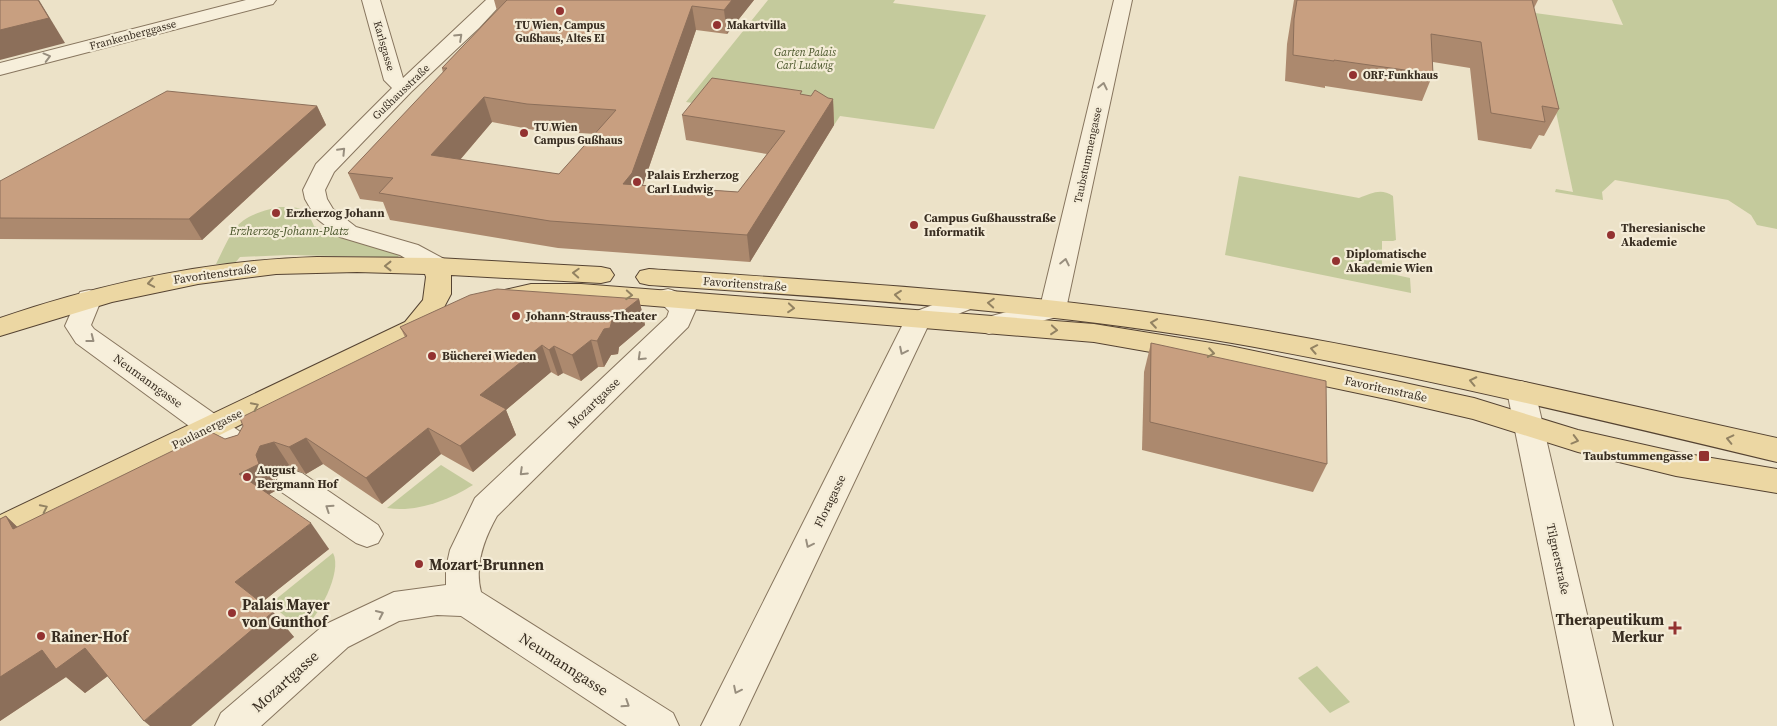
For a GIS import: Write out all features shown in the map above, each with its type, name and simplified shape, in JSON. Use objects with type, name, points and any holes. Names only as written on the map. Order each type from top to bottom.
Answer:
[{"type":"main road","name":"Favoritenstraße","points":[[0,327],[89,298],[136,286],[199,275],[275,266],[437,266],[859,290],[964,302],[1053,309],[1232,334],[1521,391],[1777,450]]},
{"type":"main road","points":[[414,328],[432,308],[440,288],[437,266]]},
{"type":"main road","name":"Favoritenstraße","points":[[414,328],[470,307],[530,292],[581,292],[668,297],[918,320],[1094,333],[1230,356],[1455,405],[1529,427],[1676,464],[1777,481]]},
{"type":"main road","name":"Paulanergasse","points":[[0,530],[414,328]]},
{"type":"street","name":"Frankenberggasse","points":[[0,69],[217,6],[267,0]]},
{"type":"street","name":"Karlsgasse","points":[[371,0],[394,80],[404,88]]},
{"type":"street","name":"Gußhausstraße","points":[[314,190],[324,169],[404,88],[496,0]]},
{"type":"street","name":"Taubstummengasse","points":[[1053,309],[1123,0]]},
{"type":"street","name":"Favoritenstraße","points":[[314,190],[316,199],[324,214],[348,232],[409,250],[437,266]]},
{"type":"street","name":"Mozartgasse","points":[[234,726],[336,636],[394,607],[437,600],[467,601],[462,578],[465,555],[473,531],[486,507],[679,321],[683,309],[668,297]]},
{"type":"street","name":"Neumanngasse","points":[[89,298],[78,326],[85,336],[245,451]]},
{"type":"street","points":[[918,320],[964,302]]},
{"type":"street","name":"Favoritenstraße","points":[[990,325],[1053,309]]},
{"type":"street","name":"Floragasse","points":[[720,726],[918,320]]},
{"type":"street","name":"Tilgnerstraße","points":[[1521,391],[1594,726]]},
{"type":"street","points":[[291,482],[367,534]]},
{"type":"street","name":"Neumanngasse","points":[[467,601],[660,726]]},
{"type":"green space","name":"Garten Palais Carl Ludwig","points":[[768,0],[895,0],[893,3],[986,15],[934,129],[840,116],[834,125],[686,102]]},
{"type":"green space","points":[[1612,0],[1777,0],[1777,229],[1757,225],[1751,215],[1728,200],[1615,180],[1602,192],[1603,200],[1555,192],[1556,189],[1573,192],[1535,13],[1623,25]]},
{"type":"green space","points":[[1239,176],[1359,198],[1380,192],[1393,196],[1396,240],[1382,241],[1382,272],[1410,278],[1411,293],[1225,255]]},
{"type":"green space","name":"Erzherzog-Johann-Platz","points":[[279,207],[301,209],[308,215],[314,226],[344,238],[400,254],[395,261],[382,257],[288,255],[240,257],[235,263],[216,264],[238,225],[253,215]]},
{"type":"green space","points":[[441,465],[473,485],[454,496],[421,507],[409,509],[387,508]]},
{"type":"green space","points":[[333,553],[335,571],[332,583],[315,616],[302,630],[270,604]]},
{"type":"green space","points":[[1317,666],[1350,702],[1330,713],[1298,678]]},
{"type":"building","points":[[0,0],[38,0],[49,18],[0,30]]},
{"type":"building","name":"TU Wien Campus Gußhaus","points":[[507,0],[732,0],[724,10],[692,6],[632,173],[623,184],[738,192],[785,131],[682,115],[712,78],[802,91],[800,94],[811,96],[815,90],[833,99],[747,235],[550,221],[379,193],[393,178],[348,173],[447,68],[442,68]],"holes":[[[484,97],[527,104],[616,110],[559,174],[431,155]]]},
{"type":"building","name":"ORF-Funkhaus","points":[[1297,0],[1532,0],[1559,109],[1542,106],[1545,122],[1491,113],[1481,42],[1431,34],[1433,74],[1293,55],[1294,19]]},
{"type":"building","points":[[167,91],[317,106],[189,219],[0,218],[0,181]]},
{"type":"building","points":[[497,289],[639,299],[612,320],[610,328],[604,329],[597,341],[591,340],[572,355],[554,346],[549,350],[542,345],[480,395],[506,409],[460,446],[428,428],[366,478],[306,438],[289,447],[274,442],[260,446],[256,455],[259,464],[239,474],[311,523],[235,582],[273,612],[144,721],[85,648],[56,669],[42,650],[0,677],[0,519],[6,516],[13,529],[211,432],[225,439],[238,435],[243,426],[240,418],[407,336],[400,327],[470,295]]},
{"type":"building","points":[[1151,343],[1326,381],[1327,464],[1150,422]]},
{"type":"place","name":"TU Wien, Campus Gußhaus, Altes EI","points":[[560,11]]},
{"type":"place","name":"Makartvilla","points":[[717,25]]},
{"type":"place","name":"ORF-Funkhaus","points":[[1353,75]]},
{"type":"place","name":"TU Wien Campus Gußhaus","points":[[524,133]]},
{"type":"place","name":"Palais Erzherzog Carl Ludwig","points":[[637,182]]},
{"type":"place","name":"Erzherzog Johann","points":[[276,213]]},
{"type":"place","name":"Campus Gußhausstraße Informatik","points":[[914,225]]},
{"type":"place","name":"Theresianische Akademie","points":[[1611,235]]},
{"type":"place","name":"Diplomatische Akademie Wien","points":[[1336,261]]},
{"type":"place","name":"Johann-Strauss-Theater","points":[[516,316]]},
{"type":"place","name":"Bücherei Wieden","points":[[432,356]]},
{"type":"place","name":"Taubstummengasse","points":[[1704,456]]},
{"type":"place","name":"August Bergmann Hof","points":[[247,477]]},
{"type":"place","name":"Mozart-Brunnen","points":[[419,564]]},
{"type":"place","name":"Palais Mayer von Gunthof","points":[[232,613]]},
{"type":"place","name":"Therapeutikum Merkur","points":[[1675,628]]},
{"type":"place","name":"Rainer-Hof","points":[[41,636]]}]
